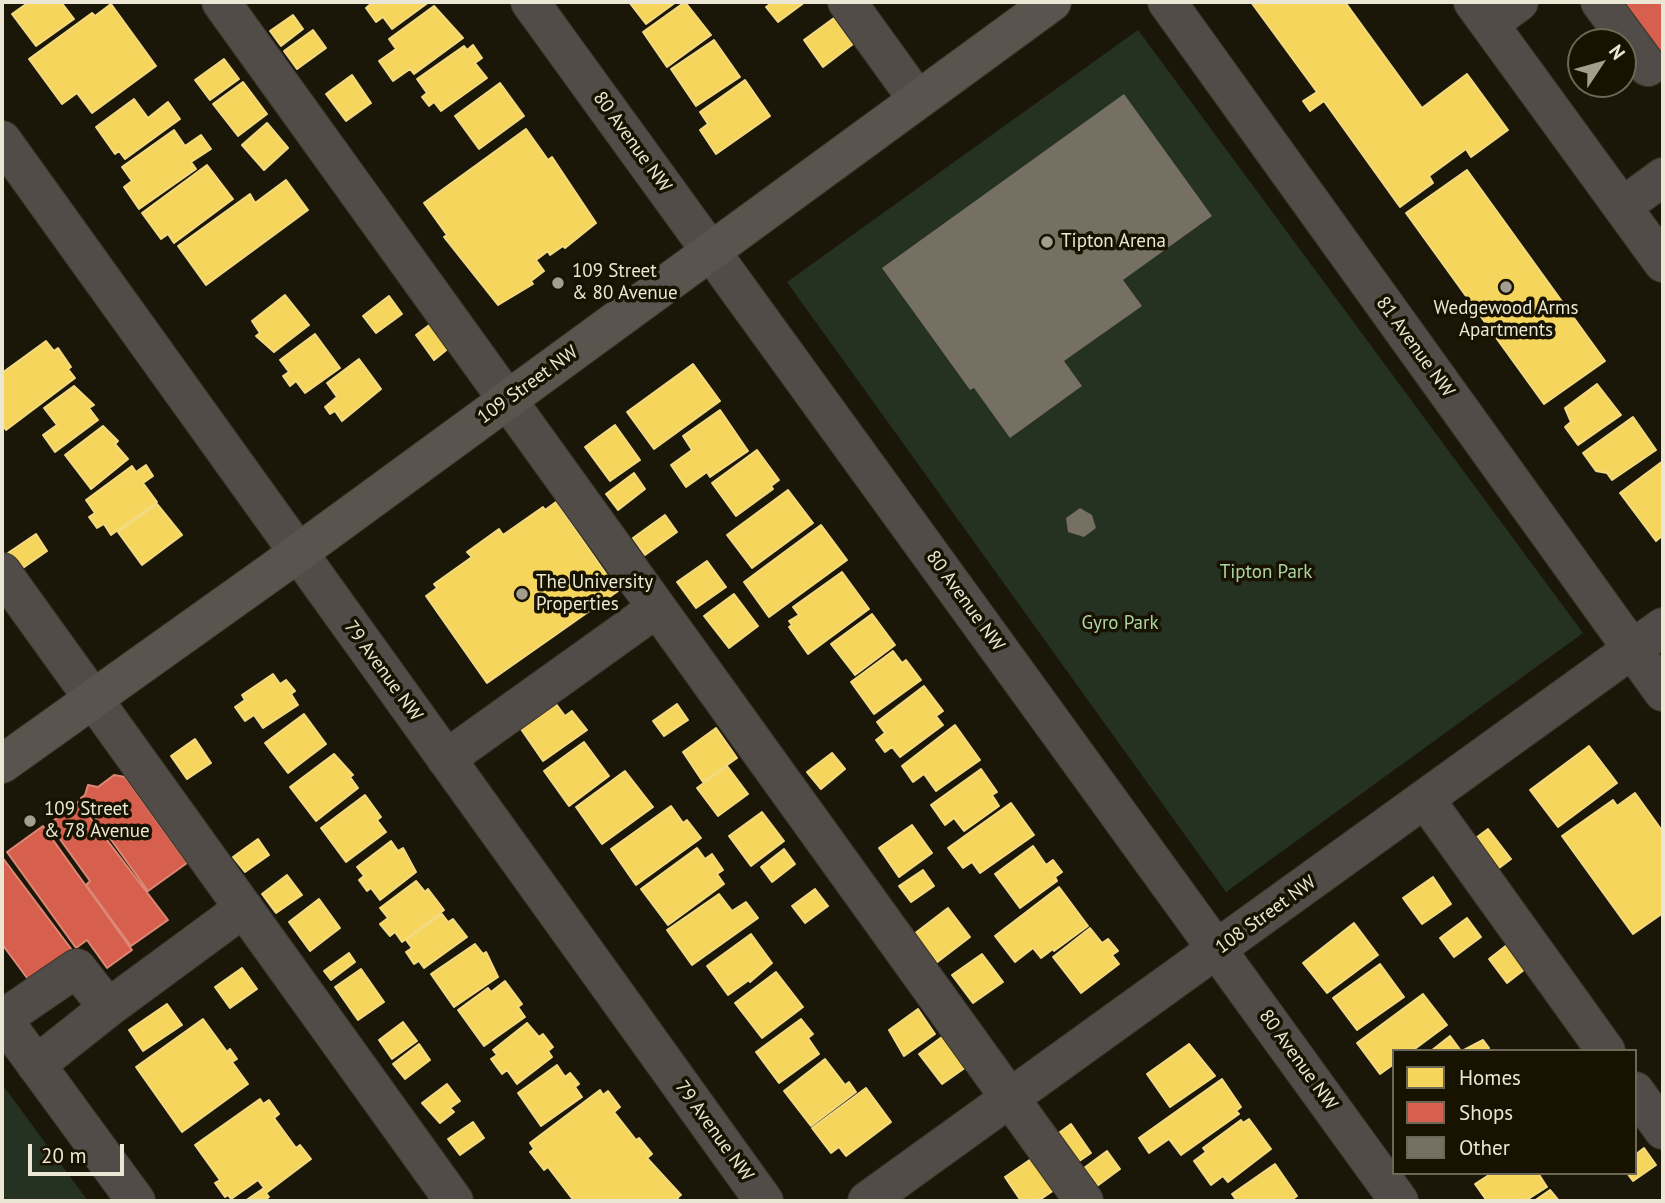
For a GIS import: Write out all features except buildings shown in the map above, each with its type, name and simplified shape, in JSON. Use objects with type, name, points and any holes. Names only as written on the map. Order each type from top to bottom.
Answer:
[{"type":"main road","name":"109 Street NW","points":[[2,764],[298,553],[1052,2]]},
{"type":"street","points":[[221,2],[1084,1201]]},
{"type":"street","name":"80 Avenue NW","points":[[530,2],[1219,949],[1399,1201]]},
{"type":"street","points":[[847,2],[916,99]]},
{"type":"street","name":"81 Avenue NW","points":[[1167,2],[1663,692]]},
{"type":"street","points":[[1519,2],[1481,13],[1663,263]]},
{"type":"street","points":[[1600,2],[1657,79]]},
{"type":"street","name":"79 Avenue NW","points":[[2,140],[764,1201]]},
{"type":"street","points":[[1622,207],[1663,177]]},
{"type":"street","points":[[2,572],[454,1201]]},
{"type":"street","points":[[446,759],[657,608]]},
{"type":"street","name":"108 Street NW","points":[[867,1201],[1663,627]]},
{"type":"street","points":[[1425,799],[1605,1049]]},
{"type":"street","points":[[36,1065],[108,1008],[244,908]]},
{"type":"street","points":[[108,1008],[77,968],[2,1019],[136,1201]]},
{"type":"street","points":[[1637,1094],[1663,1130]]},
{"type":"green space","name":"Tipton Park","points":[[1138,30],[1583,633],[1226,892],[787,282]]},
{"type":"green space","points":[[2,1084],[88,1201],[2,1201]]},
{"type":"place","name":"Tipton Arena","points":[[1047,242]]},
{"type":"place","name":"109 Street & 80 Avenue","points":[[558,283]]},
{"type":"place","name":"Wedgewood Arms Apartments","points":[[1506,287]]},
{"type":"place","name":"The University Properties","points":[[522,594]]},
{"type":"place","name":"109 Street & 78 Avenue","points":[[30,821]]},
{"type":"park label","name":"Gyro Park","points":[[1120,624]]}]
